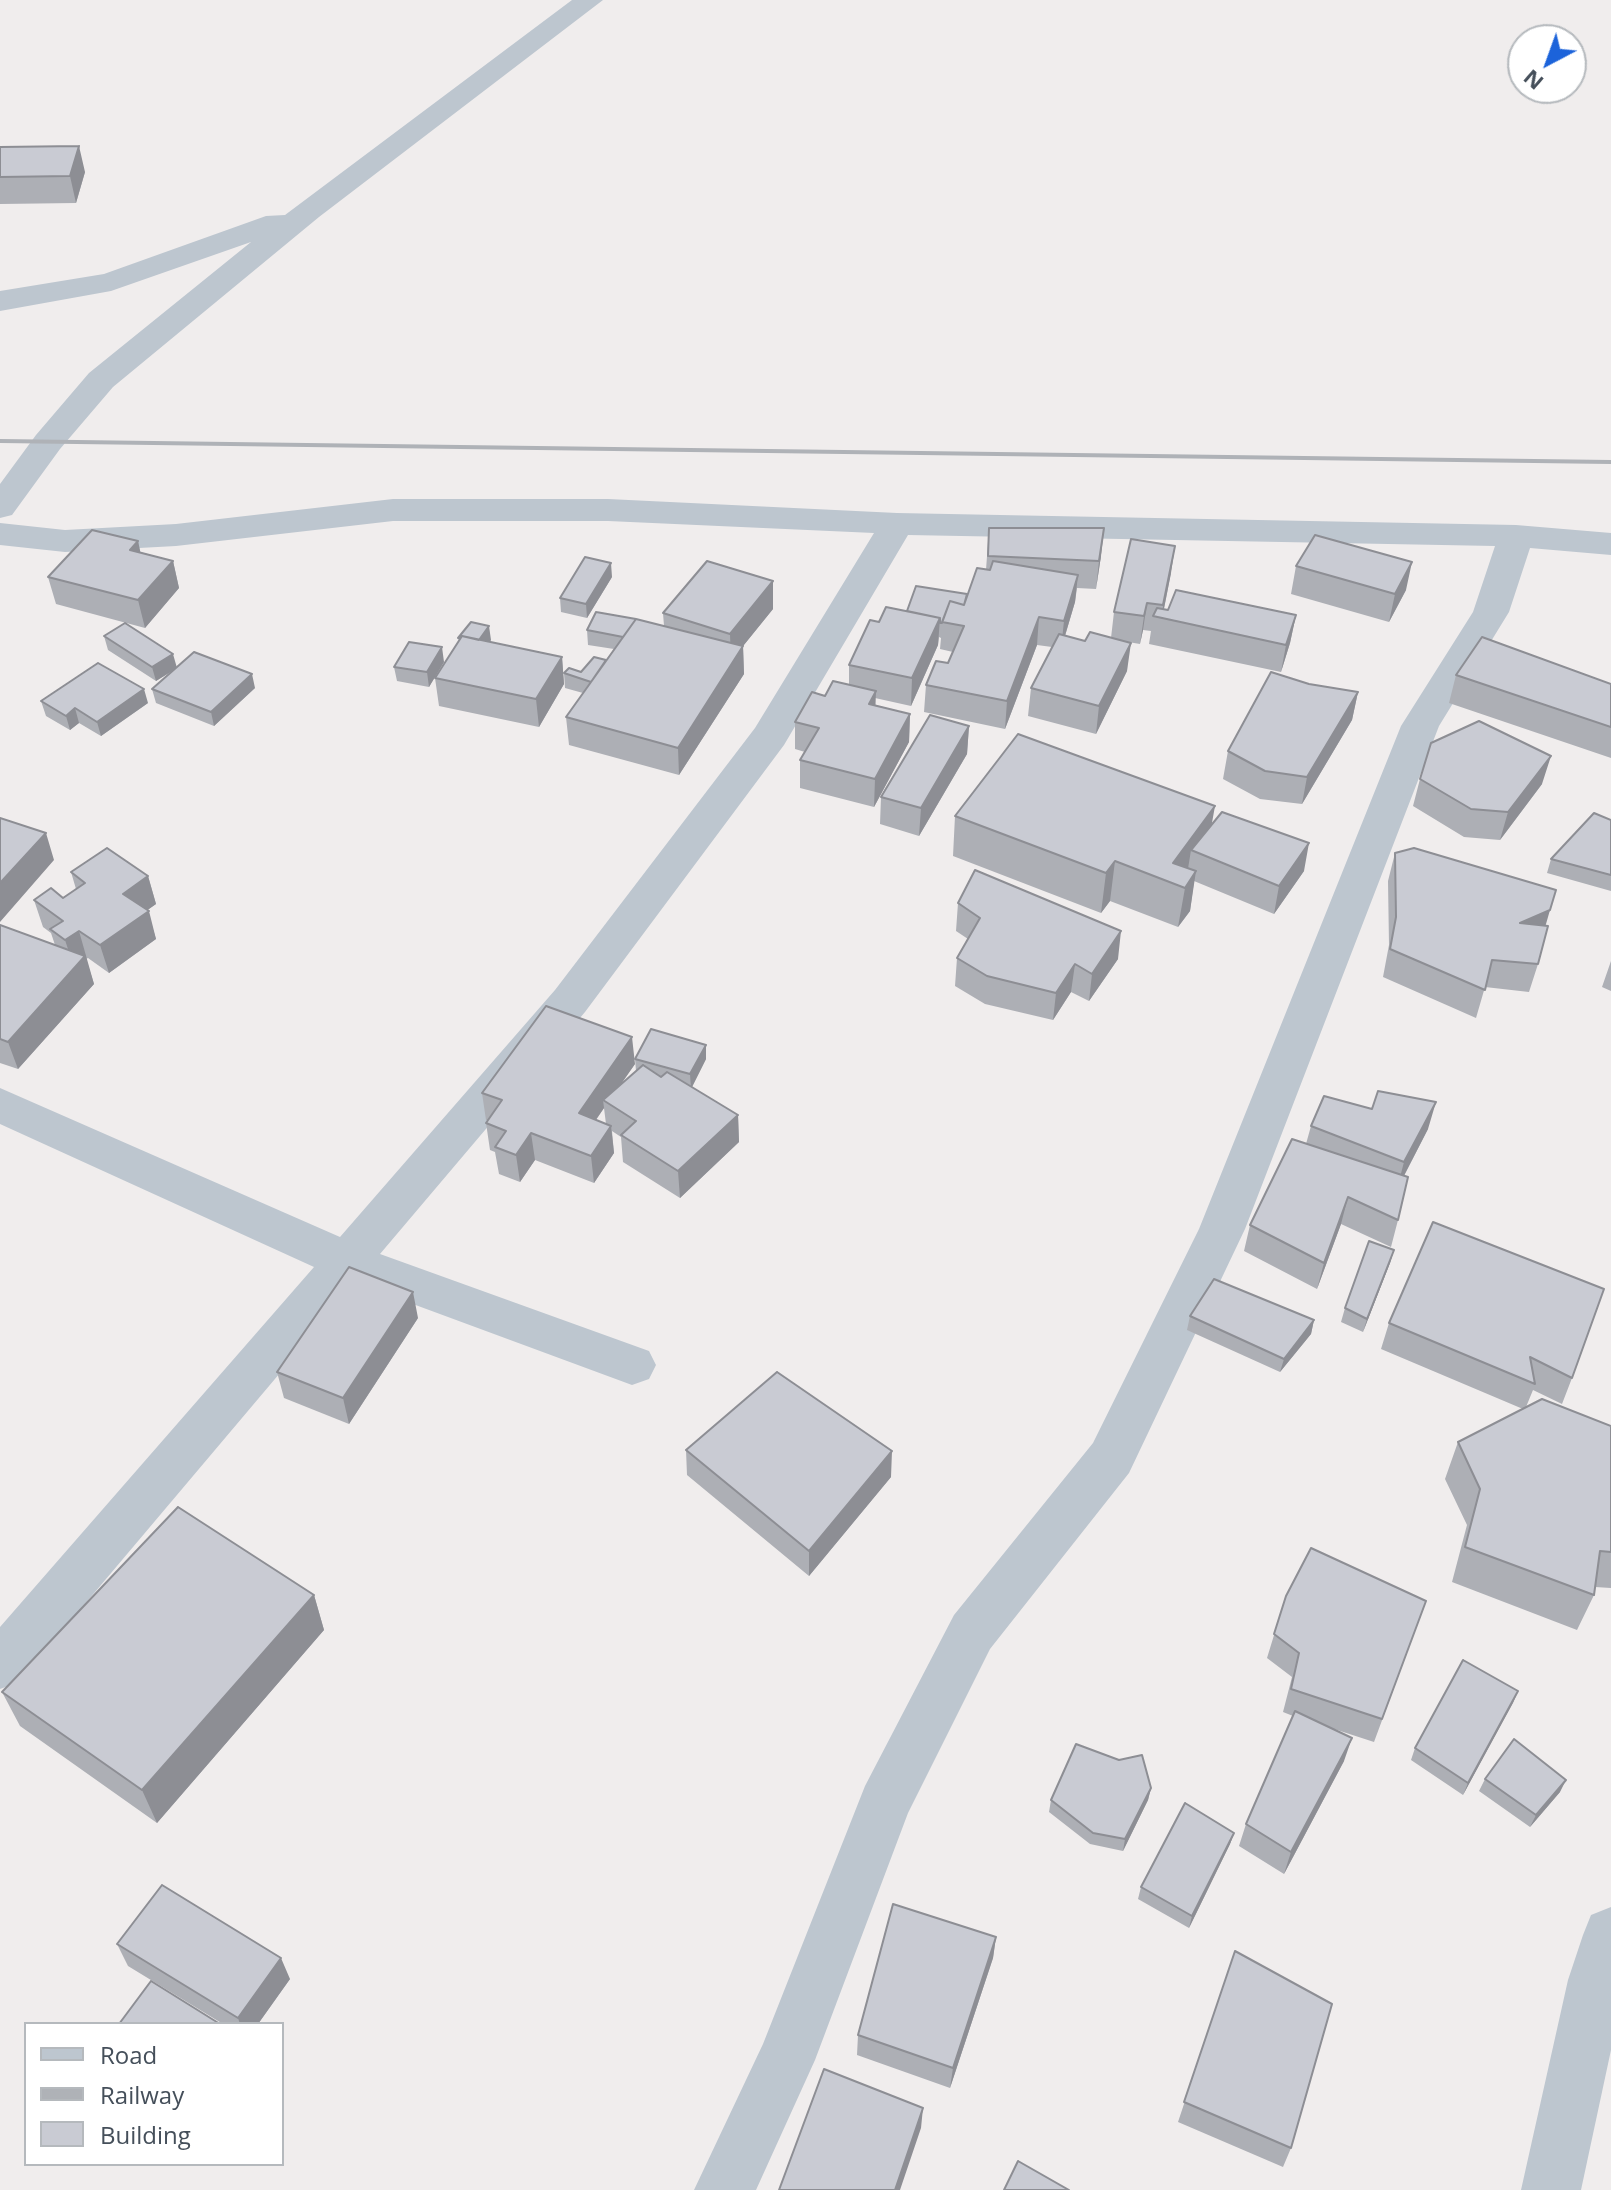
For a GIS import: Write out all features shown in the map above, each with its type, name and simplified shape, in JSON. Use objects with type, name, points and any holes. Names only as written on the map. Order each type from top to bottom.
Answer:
[{"type":"street","points":[[0,508],[48,442],[101,380],[308,211],[589,0]]},
{"type":"street","points":[[0,301],[111,282],[308,211]]},
{"type":"street","points":[[0,534],[65,541],[161,536],[393,510],[608,510],[897,524],[1516,536],[1611,544]]},
{"type":"street","points":[[0,1665],[570,1001],[760,749],[897,524]]},
{"type":"street","points":[[724,2190],[786,2060],[884,1804],[972,1632],[1111,1458],[1222,1229],[1420,726],[1491,612],[1516,536]]},
{"type":"street","points":[[0,1105],[347,1261],[632,1365]]},
{"type":"street","points":[[1551,2190],[1597,1980],[1611,1935]]},
{"type":"building","points":[[79,146],[70,176],[0,177],[0,147]]},
{"type":"building","points":[[989,528],[1104,528],[1099,561],[988,556]]},
{"type":"building","points":[[92,530],[138,541],[130,550],[173,561],[138,600],[48,577]]},
{"type":"building","points":[[1315,535],[1412,562],[1395,594],[1296,566]]},
{"type":"building","points":[[1131,539],[1175,546],[1163,605],[1147,603],[1144,616],[1114,612]]},
{"type":"building","points":[[585,557],[611,563],[586,604],[560,598]]},
{"type":"building","points":[[707,561],[773,581],[730,634],[663,613]]},
{"type":"building","points":[[993,561],[1078,575],[1064,621],[1039,617],[1007,701],[926,685],[936,661],[948,663],[964,626],[942,622],[950,601],[964,605],[977,568],[990,570]]},
{"type":"building","points":[[916,586],[967,594],[964,605],[950,601],[942,623],[940,618],[907,611]]},
{"type":"building","points":[[1176,590],[1296,615],[1286,645],[1153,616],[1157,608],[1168,610]]},
{"type":"building","points":[[886,607],[940,618],[912,678],[849,665],[870,620],[879,622]]},
{"type":"building","points":[[596,612],[636,619],[623,637],[587,630]]},
{"type":"building","points":[[636,619],[743,646],[678,748],[566,717]]},
{"type":"building","points":[[471,622],[489,626],[479,640],[458,638]]},
{"type":"building","points":[[125,623],[173,654],[152,667],[104,636]]},
{"type":"building","points":[[1090,632],[1131,643],[1099,706],[1031,688],[1059,634],[1085,641]]},
{"type":"building","points":[[462,636],[562,657],[536,699],[435,678]]},
{"type":"building","points":[[1482,637],[1611,684],[1611,727],[1456,675]]},
{"type":"building","points":[[409,642],[442,647],[427,672],[394,667]]},
{"type":"building","points":[[194,652],[252,674],[211,712],[152,689]]},
{"type":"building","points":[[594,657],[606,660],[591,682],[564,673],[569,668],[581,672]]},
{"type":"building","points":[[98,663],[144,689],[97,722],[75,708],[66,716],[41,701]]},
{"type":"building","points":[[1271,672],[1309,684],[1358,692],[1307,777],[1265,771],[1228,751]]},
{"type":"building","points":[[833,681],[876,691],[869,704],[910,714],[875,779],[800,760],[819,728],[795,722],[812,692],[825,696]]},
{"type":"building","points":[[930,715],[969,726],[921,808],[881,797]]},
{"type":"building","points":[[1479,721],[1551,756],[1508,812],[1471,809],[1420,779],[1431,743]]},
{"type":"building","points":[[1018,734],[1215,806],[1173,863],[1196,871],[1185,888],[1115,861],[1106,873],[955,816]]},
{"type":"building","points":[[1222,812],[1309,843],[1279,886],[1191,850]]},
{"type":"building","points":[[1594,813],[1611,820],[1611,875],[1551,859]]},
{"type":"building","points":[[0,818],[46,833],[0,883]]},
{"type":"building","points":[[107,848],[148,876],[123,894],[149,911],[100,945],[79,931],[65,940],[50,929],[63,921],[34,900],[51,888],[63,898],[85,883],[71,872]]},
{"type":"building","points":[[1414,848],[1556,890],[1550,910],[1520,923],[1548,926],[1538,964],[1492,960],[1485,990],[1390,949],[1396,917],[1395,853]]},
{"type":"building","points":[[975,870],[1121,931],[1092,974],[1075,964],[1056,993],[987,976],[957,958],[980,918],[958,903]]},
{"type":"building","points":[[0,925],[85,956],[8,1042],[0,1039]]},
{"type":"building","points":[[546,1006],[632,1037],[579,1113],[611,1126],[591,1156],[531,1133],[516,1155],[495,1147],[506,1131],[486,1123],[502,1100],[482,1093]]},
{"type":"building","points":[[651,1029],[706,1045],[690,1074],[635,1059]]},
{"type":"building","points":[[643,1065],[661,1077],[667,1072],[738,1115],[678,1171],[621,1135],[636,1121],[603,1100]]},
{"type":"building","points":[[1378,1091],[1436,1102],[1404,1162],[1311,1126],[1324,1096],[1372,1109]]},
{"type":"building","points":[[1292,1139],[1408,1177],[1398,1220],[1348,1197],[1324,1263],[1250,1225]]},
{"type":"building","points":[[1433,1222],[1604,1289],[1572,1378],[1530,1357],[1535,1384],[1389,1323]]},
{"type":"building","points":[[1369,1241],[1394,1250],[1367,1319],[1345,1308]]},
{"type":"building","points":[[349,1267],[413,1292],[343,1398],[277,1372]]},
{"type":"building","points":[[1214,1279],[1314,1320],[1284,1359],[1190,1316]]},
{"type":"building","points":[[777,1372],[892,1451],[809,1551],[686,1450]]},
{"type":"building","points":[[1542,1399],[1611,1426],[1611,1552],[1600,1551],[1594,1595],[1465,1547],[1480,1489],[1458,1442]]},
{"type":"building","points":[[178,1507],[314,1595],[142,1790],[2,1692]]},
{"type":"building","points":[[1311,1548],[1426,1601],[1382,1719],[1291,1689],[1299,1653],[1274,1634],[1286,1596]]},
{"type":"building","points":[[1463,1660],[1518,1691],[1468,1783],[1415,1748]]},
{"type":"building","points":[[1295,1711],[1352,1738],[1291,1852],[1246,1824]]},
{"type":"building","points":[[1514,1739],[1566,1780],[1536,1815],[1485,1779]]},
{"type":"building","points":[[1076,1744],[1119,1760],[1142,1755],[1151,1788],[1125,1839],[1093,1833],[1051,1800]]},
{"type":"building","points":[[1185,1803],[1234,1833],[1192,1916],[1141,1887]]},
{"type":"building","points":[[162,1885],[281,1958],[238,2018],[117,1944]]},
{"type":"building","points":[[893,1904],[996,1937],[953,2068],[858,2035]]},
{"type":"building","points":[[1235,1951],[1332,2004],[1291,2148],[1184,2102]]},
{"type":"building","points":[[151,1981],[217,2022],[120,2022]]},
{"type":"building","points":[[824,2069],[923,2108],[895,2190],[779,2190]]},
{"type":"building","points":[[1018,2161],[1069,2190],[1004,2190]]},
{"type":"railway","points":[[0,441],[1611,462]]}]
